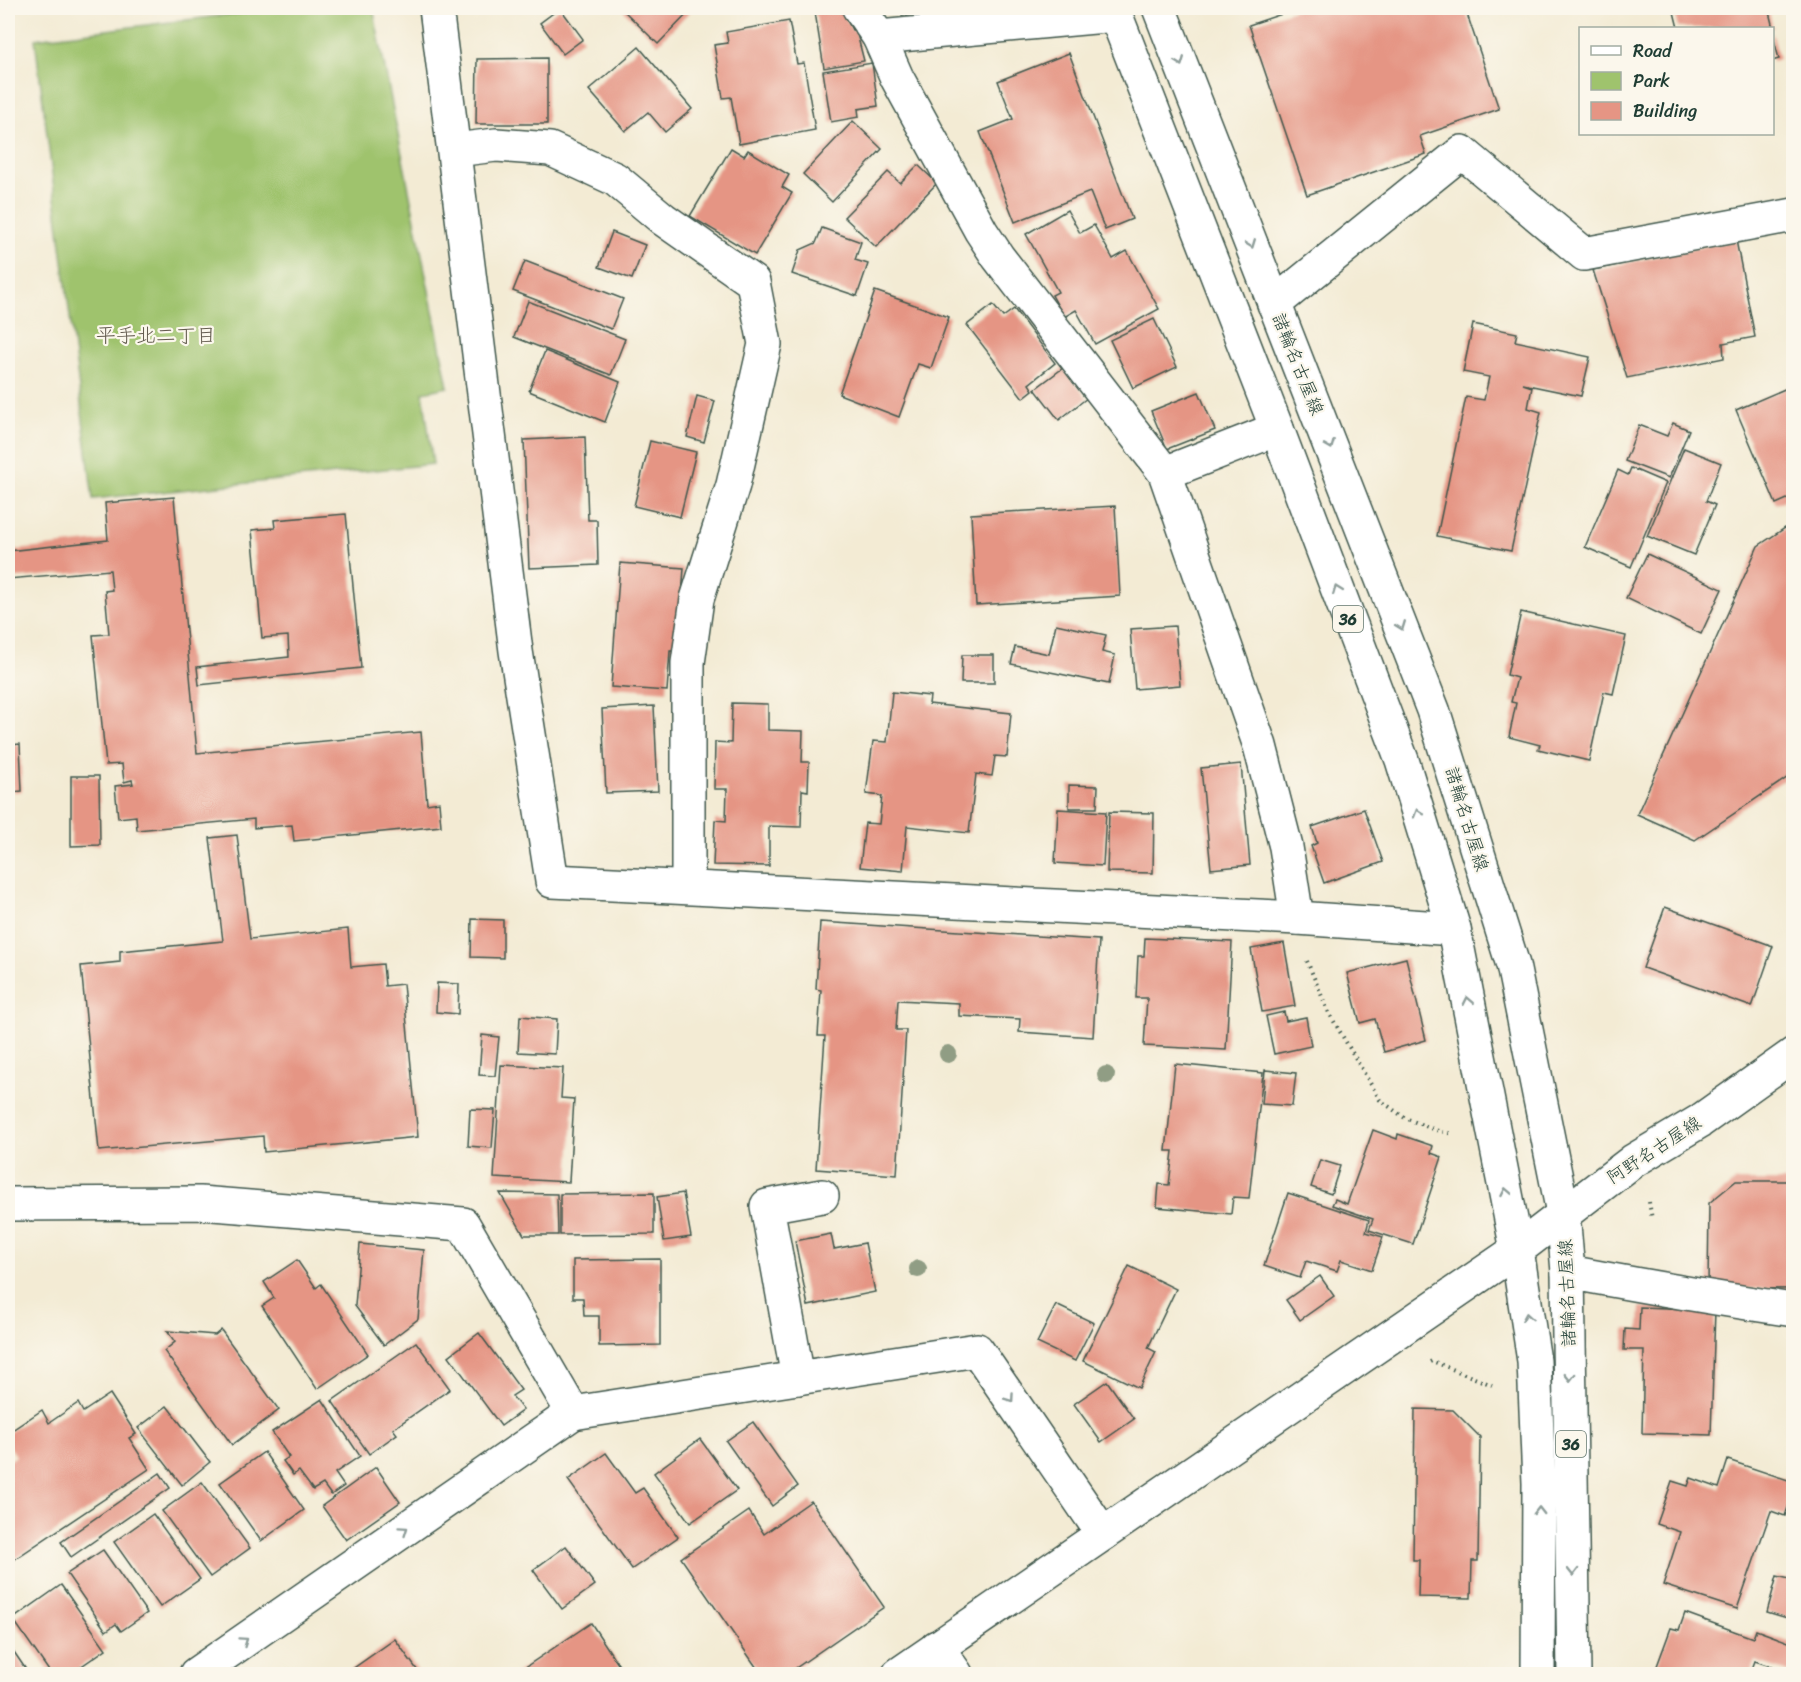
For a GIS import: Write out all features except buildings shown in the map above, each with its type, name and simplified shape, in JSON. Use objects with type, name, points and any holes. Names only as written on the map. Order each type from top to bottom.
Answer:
[{"type":"street","points":[[436,8],[516,651],[552,881],[1297,918],[1454,929]]},
{"type":"street","points":[[860,8],[879,37],[897,78],[981,231],[998,257],[1165,473],[1260,746],[1286,847],[1297,918]]},
{"type":"street","name":"諸輪名古屋線","points":[[1159,8],[1433,710],[1513,965],[1563,1214],[1568,1272],[1574,1674]]},
{"type":"street","points":[[879,37],[1114,11]]},
{"type":"street","name":"諸輪名古屋線","points":[[1114,11],[1277,429],[1402,760],[1454,929],[1517,1250],[1534,1361],[1539,1483],[1538,1674]]},
{"type":"street","points":[[455,150],[496,145],[550,150],[561,154],[615,179],[663,219],[753,282],[765,344],[733,485],[697,599],[688,663],[687,887]]},
{"type":"street","points":[[1274,304],[1462,152],[1584,254],[1794,215]]},
{"type":"street","points":[[1165,473],[1277,429]]},
{"type":"street","name":"阿野名古屋線","points":[[899,1674],[1517,1250],[1633,1161],[1701,1121],[1794,1054]]},
{"type":"street","points":[[798,1378],[767,1206],[822,1196]]},
{"type":"street","points":[[8,1204],[200,1203],[464,1224],[573,1413]]},
{"type":"street","points":[[1568,1272],[1694,1296],[1794,1310]]},
{"type":"street","points":[[196,1674],[573,1413],[977,1350],[1103,1534]]},
{"type":"street","points":[[938,1647],[956,1674]]},
{"type":"path","points":[[1297,918],[1302,948],[1329,1013],[1380,1100],[1405,1118],[1438,1131],[1459,1136]]},
{"type":"path","points":[[1648,1199],[1652,1219]]},
{"type":"path","points":[[1422,1368],[1431,1361],[1492,1385]]},
{"type":"green space","points":[[283,8],[373,8],[448,387],[423,392],[433,464],[93,499],[35,39]]},
{"type":"district","name":"平手北二丁目","points":[[156,335]]}]
